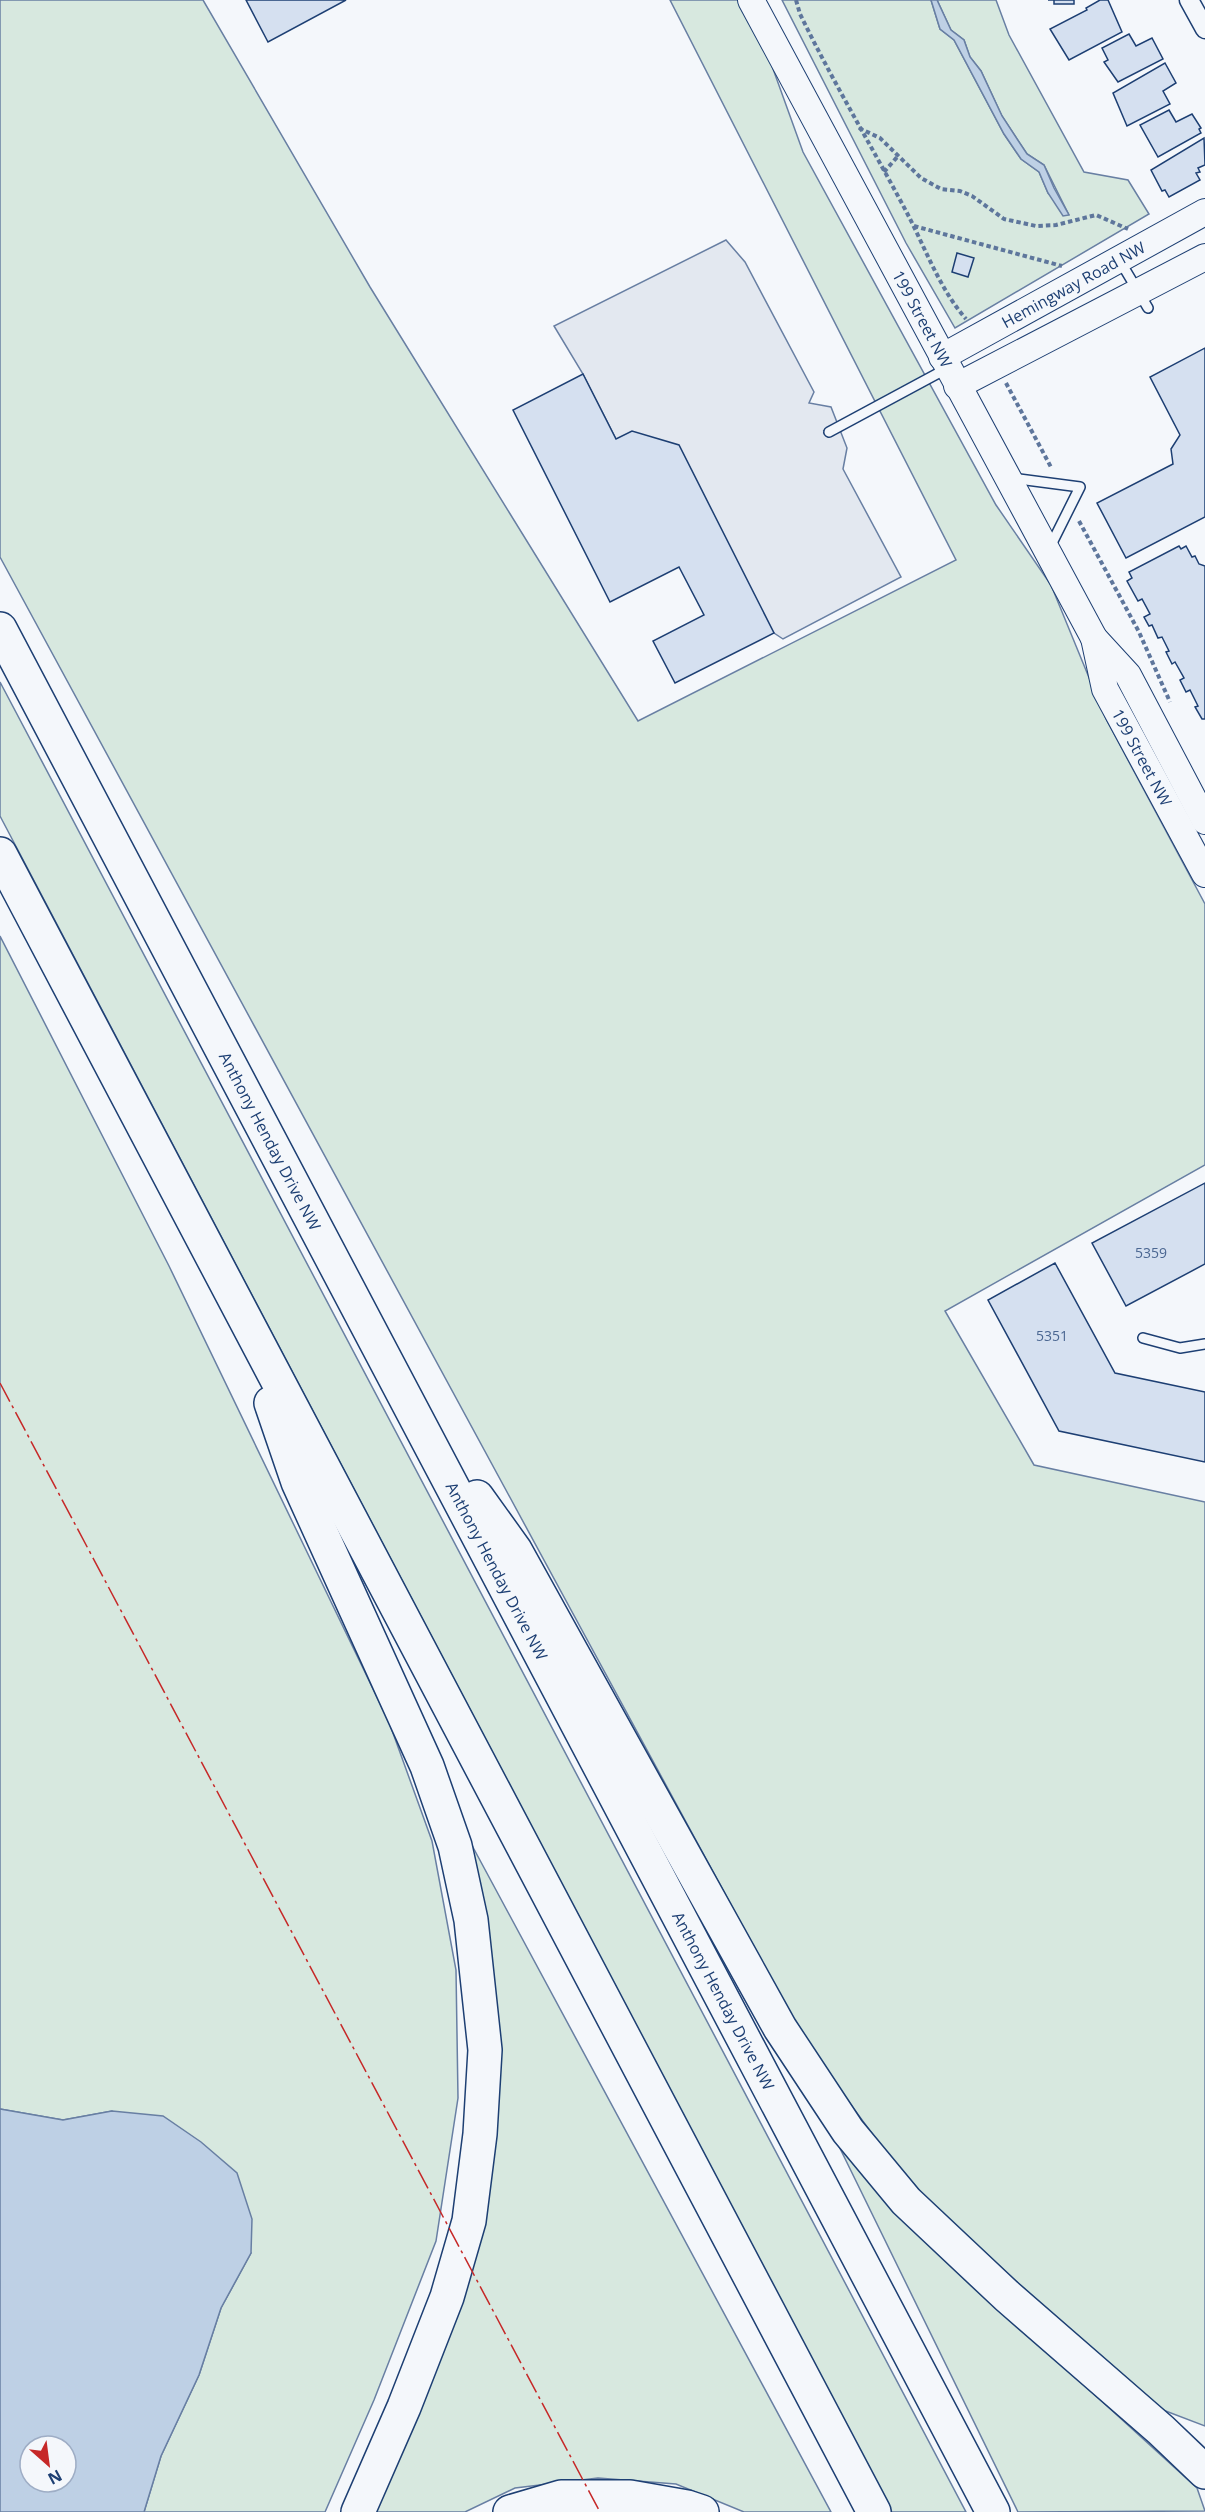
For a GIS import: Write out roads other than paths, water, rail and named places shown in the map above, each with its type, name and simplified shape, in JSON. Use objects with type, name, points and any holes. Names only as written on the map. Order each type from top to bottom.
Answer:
[{"type":"highway","name":"Anthony Henday Drive NW","points":[[0,629],[993,2512]]},
{"type":"highway","points":[[0,854],[874,2512]]},
{"type":"highway","points":[[241,1310],[298,1482],[427,1766],[455,1846],[471,1920],[480,1997],[485,2050],[480,2134],[469,2221],[447,2297],[404,2407],[358,2512]]},
{"type":"highway","points":[[409,1403],[515,1550],[780,2028],[848,2131],[915,2209],[1006,2296],[1161,2430],[1205,2472]]},
{"type":"highway","points":[[1161,2430],[1205,2437]]},
{"type":"highway","points":[[510,2512],[561,2497],[630,2497],[687,2507],[702,2512]]},
{"type":"main road","name":"199 Street NW","points":[[751,0],[1094,638],[1128,675],[1205,821]]},
{"type":"main road","name":"Hemingway Road NW","points":[[949,371],[976,338],[1205,212]]},
{"type":"main road","points":[[949,371],[993,369],[1144,301],[1205,257]]},
{"type":"main road","name":"199 Street NW","points":[[1094,638],[1105,688],[1205,874]]},
{"type":"street","points":[[1189,0],[1205,30]]},
{"type":"lane","points":[[1119,259],[1144,301]]},
{"type":"lane","points":[[829,432],[949,371]]},
{"type":"lane","points":[[1007,477],[1080,487],[1047,552]]},
{"type":"lane","points":[[1143,1338],[1180,1348],[1205,1344]]},
{"type":"water","points":[[931,0],[937,0],[951,30],[964,40],[970,57],[981,71],[1002,116],[1027,154],[1044,165],[1069,215],[1063,216],[1048,193],[1039,172],[1021,159],[1004,134],[954,40],[940,29]]},
{"type":"water","points":[[0,2109],[63,2120],[112,2111],[163,2116],[201,2142],[237,2173],[252,2219],[251,2253],[221,2308],[199,2375],[161,2456],[144,2512],[0,2512]]}]
